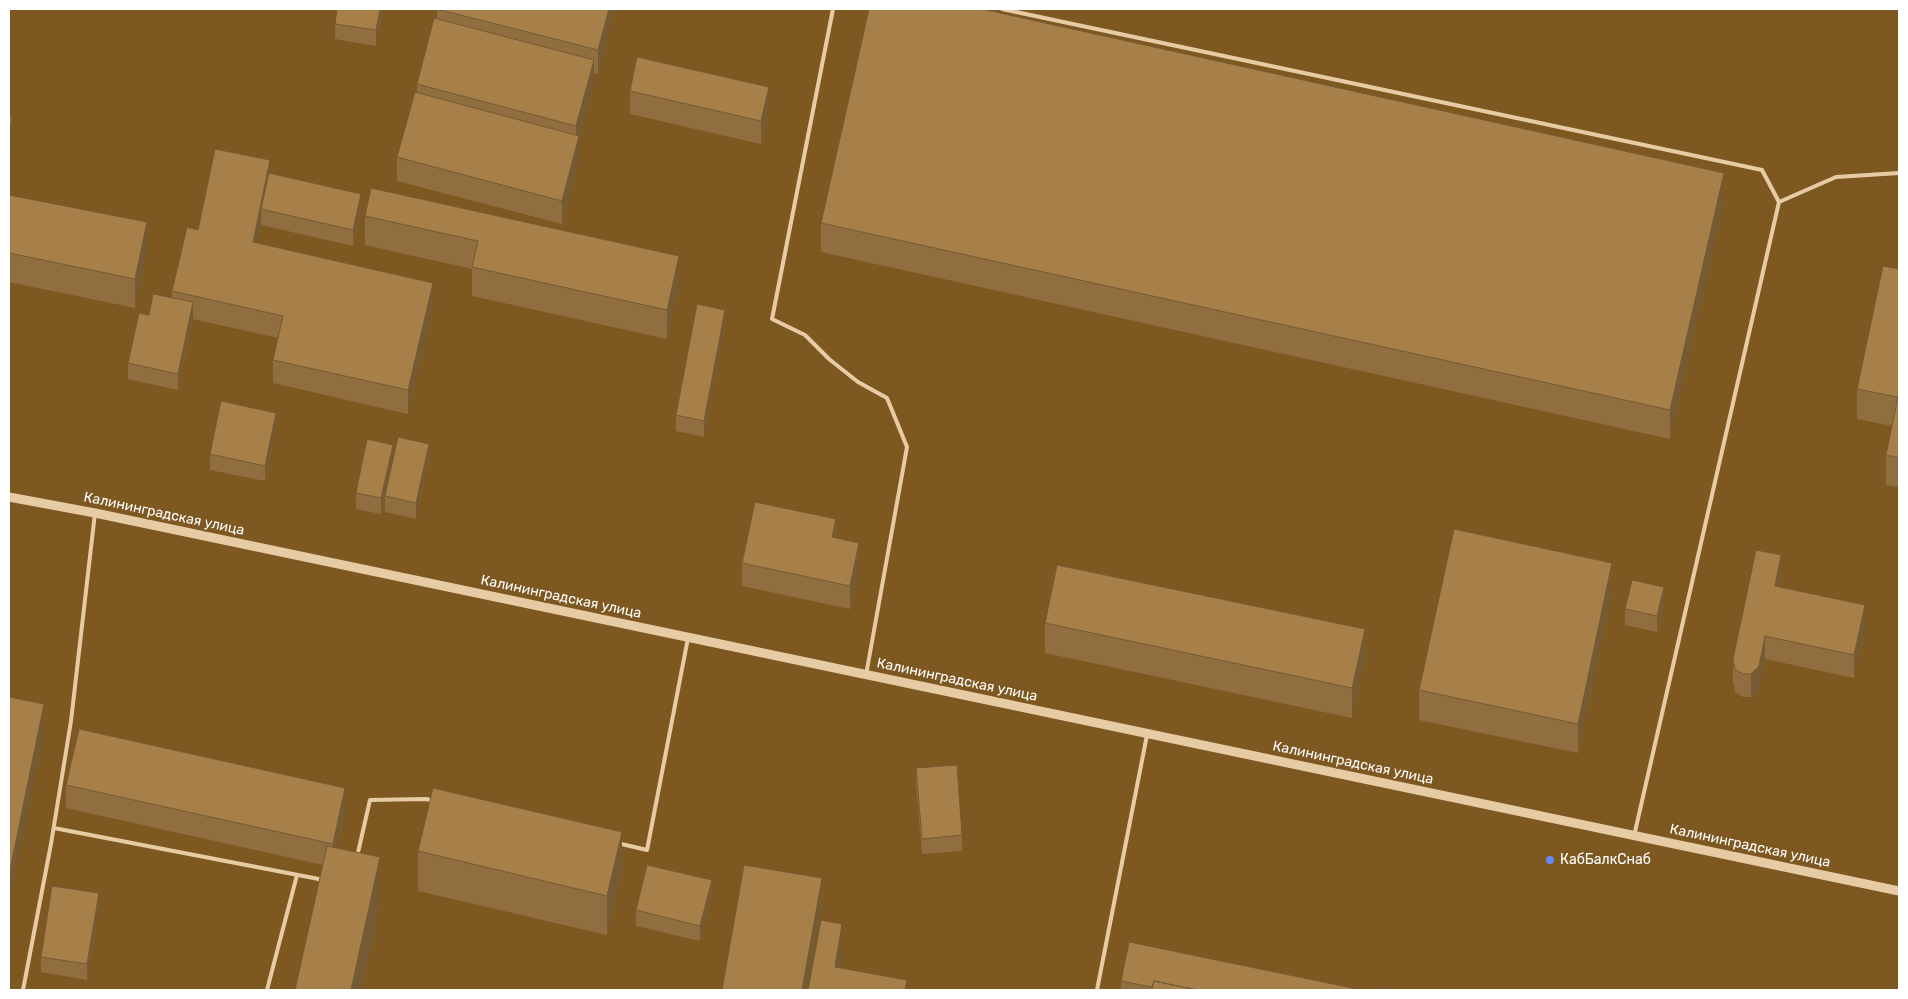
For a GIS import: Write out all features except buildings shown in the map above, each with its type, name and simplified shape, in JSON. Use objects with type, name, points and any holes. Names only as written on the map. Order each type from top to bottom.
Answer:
[{"type":"street","name":"Калининградская улица","points":[[9,497],[95,513],[1899,892]]},
{"type":"lane","points":[[833,9],[772,319],[805,335],[829,360],[858,382],[887,398],[907,447],[866,675]]},
{"type":"lane","points":[[1002,9],[1762,170],[1779,202],[1634,836]]},
{"type":"lane","points":[[1779,202],[1836,177],[1899,173]]},
{"type":"lane","points":[[23,990],[54,828],[71,721],[95,513]]},
{"type":"lane","points":[[608,841],[647,850],[688,638]]},
{"type":"lane","points":[[1097,990],[1147,734]]},
{"type":"lane","points":[[355,866],[370,800],[426,799],[445,804]]},
{"type":"lane","points":[[54,828],[333,882]]},
{"type":"lane","points":[[268,990],[297,876]]},
{"type":"place","name":"КабБалкСнаб","points":[[1550,860]]}]
